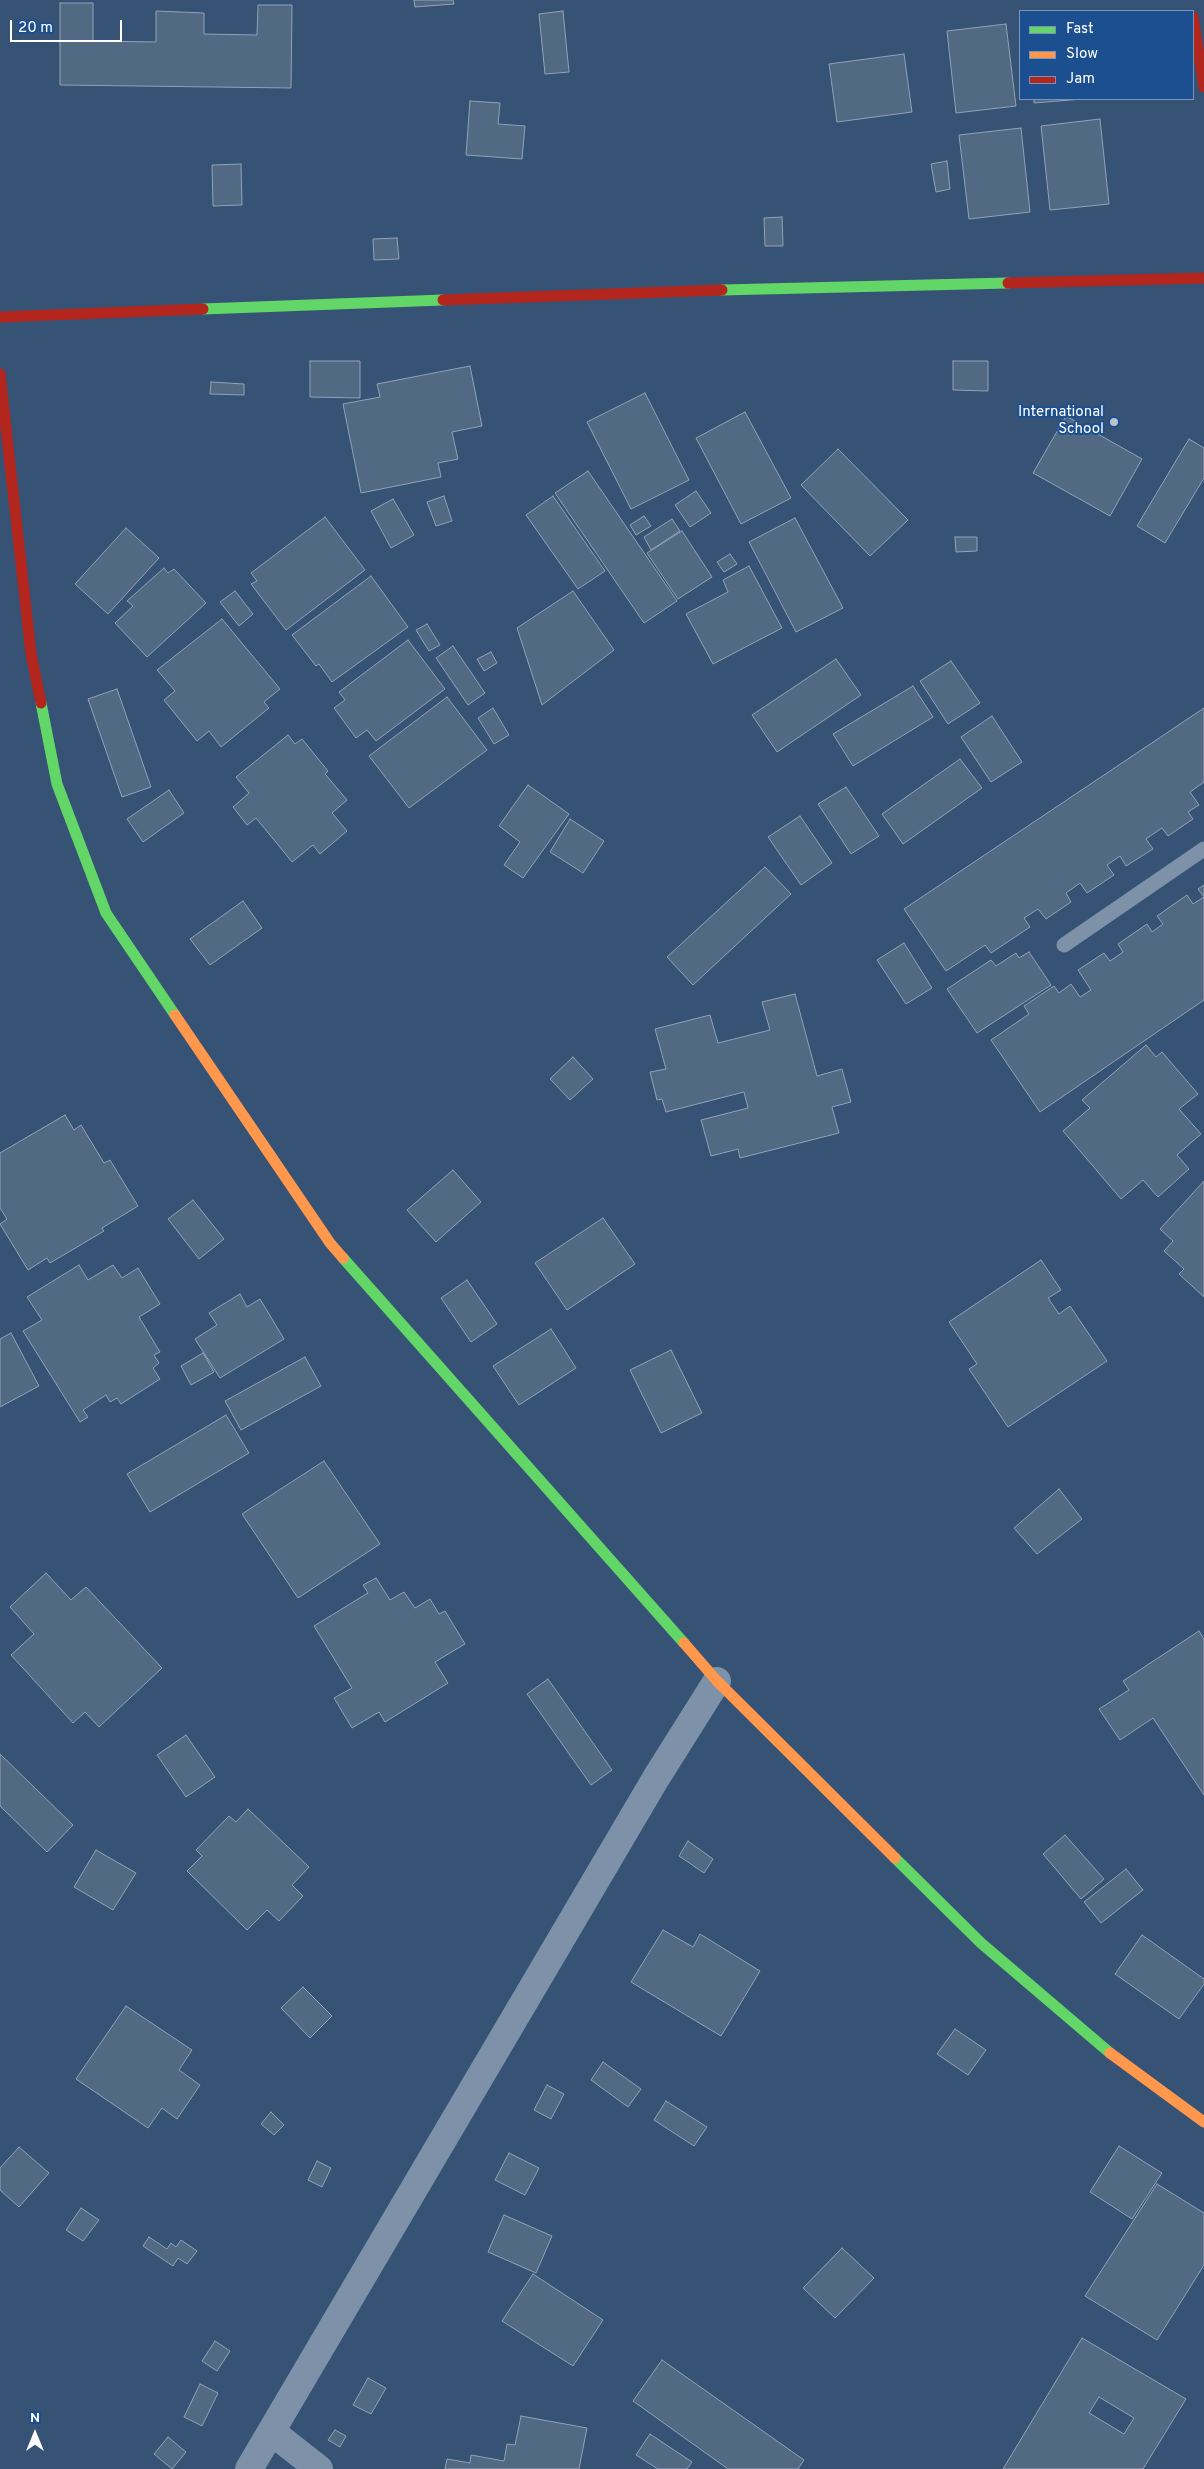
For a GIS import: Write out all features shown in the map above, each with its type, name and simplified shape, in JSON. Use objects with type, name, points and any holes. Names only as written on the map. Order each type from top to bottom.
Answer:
[{"type":"street","points":[[1194,24],[1204,87]]},
{"type":"street","points":[[0,317],[682,291],[1204,278]]},
{"type":"street","points":[[0,374],[31,654],[57,784],[106,913],[330,1243],[717,1681],[981,1942],[1099,2046],[1204,2122]]},
{"type":"street","points":[[249,2469],[656,1778],[717,1681]]},
{"type":"street","points":[[272,2432],[319,2469]]},
{"type":"lane","points":[[1064,945],[1204,850]]},
{"type":"building","points":[[414,0],[453,0],[454,4],[415,7]]},
{"type":"building","points":[[60,3],[93,3],[93,41],[156,42],[156,11],[204,13],[204,34],[257,35],[258,5],[292,5],[291,88],[60,85]]},
{"type":"building","points":[[563,11],[569,72],[545,74],[539,14]]},
{"type":"building","points":[[1006,24],[1016,106],[956,113],[947,31]]},
{"type":"building","points":[[904,54],[912,112],[837,122],[829,64]]},
{"type":"building","points":[[1034,100],[1071,100],[1034,103]]},
{"type":"building","points":[[470,101],[500,103],[498,124],[525,126],[522,159],[466,155]]},
{"type":"building","points":[[1100,119],[1109,204],[1050,210],[1041,126]]},
{"type":"building","points":[[1021,128],[1030,212],[969,219],[959,135]]},
{"type":"building","points":[[947,161],[950,189],[936,192],[931,164]]},
{"type":"building","points":[[241,164],[242,205],[213,206],[212,165]]},
{"type":"building","points":[[782,217],[783,246],[765,246],[764,218]]},
{"type":"building","points":[[397,238],[399,259],[374,260],[373,239]]},
{"type":"building","points":[[310,361],[360,361],[360,398],[310,397]]},
{"type":"building","points":[[953,361],[988,361],[988,391],[953,390]]},
{"type":"building","points":[[470,366],[482,426],[452,432],[458,459],[438,463],[441,477],[361,493],[343,404],[380,397],[377,384]]},
{"type":"building","points":[[211,382],[244,384],[244,395],[210,394]]},
{"type":"building","points":[[645,393],[689,480],[631,509],[587,422]]},
{"type":"building","points":[[745,412],[791,498],[741,524],[696,438]]},
{"type":"building","points":[[1066,416],[1142,459],[1110,516],[1033,473]]},
{"type":"building","points":[[1189,439],[1204,448],[1204,478],[1165,543],[1137,526]]},
{"type":"building","points":[[838,449],[908,520],[870,556],[801,485]]},
{"type":"building","points":[[588,471],[677,601],[644,623],[555,493]]},
{"type":"building","points":[[696,491],[711,513],[690,527],[675,505]]},
{"type":"building","points":[[444,496],[452,521],[436,526],[427,502]]},
{"type":"building","points":[[553,496],[605,571],[578,589],[526,515]]},
{"type":"building","points":[[393,499],[414,535],[391,548],[371,511]]},
{"type":"building","points":[[644,516],[651,526],[636,535],[630,525]]},
{"type":"building","points":[[325,517],[365,570],[286,630],[251,584],[257,581],[251,573]]},
{"type":"building","points":[[795,518],[843,608],[796,632],[749,542]]},
{"type":"building","points":[[672,519],[680,531],[651,550],[644,537]]},
{"type":"building","points":[[126,528],[159,558],[108,614],[75,584]]},
{"type":"building","points":[[682,531],[712,577],[678,599],[647,553]]},
{"type":"building","points":[[955,537],[977,537],[977,551],[956,552]]},
{"type":"building","points":[[730,554],[737,564],[724,572],[717,562]]},
{"type":"building","points":[[749,566],[782,628],[713,664],[686,614],[728,592],[723,580]]},
{"type":"building","points":[[164,568],[168,573],[174,569],[206,603],[147,657],[115,623],[133,606],[127,601]]},
{"type":"building","points":[[371,576],[408,627],[332,682],[319,664],[316,666],[292,635]]},
{"type":"building","points":[[235,591],[253,614],[239,626],[220,602]]},
{"type":"building","points":[[573,591],[614,650],[542,705],[517,628]]},
{"type":"building","points":[[222,619],[280,689],[264,702],[269,708],[221,747],[209,731],[197,741],[164,700],[175,691],[157,670]]},
{"type":"building","points":[[427,624],[440,645],[429,651],[416,630]]},
{"type":"building","points":[[408,640],[445,689],[376,741],[367,730],[356,738],[334,708],[345,700],[339,692]]},
{"type":"building","points":[[453,646],[485,693],[468,705],[436,658]]},
{"type":"building","points":[[491,652],[497,663],[484,671],[477,659]]},
{"type":"building","points":[[836,659],[861,695],[777,752],[752,715]]},
{"type":"building","points":[[951,661],[980,703],[948,724],[920,681]]},
{"type":"building","points":[[913,686],[933,717],[853,766],[833,734]]},
{"type":"building","points":[[117,689],[151,787],[122,797],[88,699]]},
{"type":"building","points":[[447,697],[487,750],[409,808],[369,756]]},
{"type":"building","points":[[493,708],[509,735],[494,744],[478,718]]},
{"type":"building","points":[[1204,708],[1204,782],[1190,792],[1199,805],[1188,812],[1193,819],[1168,836],[1162,828],[1146,839],[1153,849],[1126,866],[1120,856],[1107,865],[1114,875],[1087,893],[1080,883],[1066,893],[1071,902],[1046,919],[1038,909],[1024,918],[1030,927],[991,953],[985,945],[946,971],[904,909]]},
{"type":"building","points":[[992,716],[1022,762],[991,782],[961,737]]},
{"type":"building","points":[[288,735],[295,744],[302,739],[328,771],[325,774],[347,800],[332,813],[347,831],[320,854],[313,845],[292,862],[256,818],[247,825],[233,807],[249,793],[236,777]]},
{"type":"building","points":[[960,759],[982,788],[903,844],[882,814]]},
{"type":"building","points":[[528,785],[569,814],[523,878],[504,865],[520,842],[499,826]]},
{"type":"building","points":[[846,787],[879,836],[851,854],[818,804]]},
{"type":"building","points":[[169,790],[184,813],[143,842],[127,819]]},
{"type":"building","points":[[800,816],[832,863],[801,885],[768,837]]},
{"type":"building","points":[[570,819],[604,841],[583,873],[550,852]]},
{"type":"building","points":[[765,867],[791,894],[693,985],[667,957]]},
{"type":"building","points":[[1204,885],[1204,897],[1198,889]]},
{"type":"building","points":[[1187,895],[1193,904],[1204,897],[1204,1000],[1040,1112],[991,1040],[1029,1014],[1024,1006],[1054,986],[1059,993],[1071,984],[1080,997],[1091,990],[1078,970],[1104,953],[1110,961],[1123,952],[1118,944],[1147,924],[1152,932],[1163,924],[1157,916]]},
{"type":"building","points":[[243,901],[262,928],[210,965],[190,939]]},
{"type":"building","points":[[904,943],[932,988],[906,1004],[877,960]]},
{"type":"building","points":[[1029,952],[1051,985],[977,1033],[947,989],[991,960],[996,966],[1016,953],[1019,958]]},
{"type":"building","points":[[795,994],[817,1076],[842,1069],[851,1102],[832,1107],[839,1133],[740,1158],[738,1149],[711,1156],[701,1120],[748,1108],[744,1092],[666,1112],[662,1099],[657,1100],[650,1072],[666,1069],[655,1029],[710,1015],[718,1043],[770,1030],[762,1002]]},
{"type":"building","points":[[1146,1045],[1156,1057],[1162,1052],[1198,1094],[1179,1109],[1201,1134],[1177,1155],[1189,1169],[1158,1197],[1143,1180],[1121,1199],[1063,1131],[1090,1108],[1082,1100]]},
{"type":"building","points":[[573,1057],[593,1079],[570,1100],[550,1079]]},
{"type":"building","points":[[65,1115],[74,1130],[81,1125],[104,1163],[110,1160],[138,1206],[102,1228],[104,1231],[50,1263],[47,1258],[28,1270],[0,1224],[7,1219],[0,1208],[0,1153]]},
{"type":"building","points":[[453,1170],[481,1202],[436,1242],[407,1210]]},
{"type":"building","points":[[1204,1181],[1204,1297],[1179,1274],[1184,1269],[1164,1251],[1173,1241],[1160,1229]]},
{"type":"building","points":[[193,1200],[224,1239],[199,1259],[168,1219]]},
{"type":"building","points":[[603,1218],[635,1264],[567,1310],[535,1263]]},
{"type":"building","points":[[1041,1260],[1061,1290],[1048,1298],[1059,1314],[1070,1306],[1107,1361],[1008,1427],[969,1369],[977,1364],[949,1322]]},
{"type":"building","points":[[79,1265],[88,1280],[113,1265],[122,1278],[138,1268],[160,1304],[139,1317],[160,1352],[154,1355],[159,1363],[153,1368],[160,1379],[121,1404],[117,1398],[110,1402],[106,1395],[83,1410],[88,1417],[80,1422],[23,1331],[42,1320],[27,1297]]},
{"type":"building","points":[[467,1280],[497,1324],[471,1342],[441,1298]]},
{"type":"building","points":[[240,1294],[247,1307],[260,1299],[284,1339],[220,1378],[195,1339],[217,1325],[209,1313]]},
{"type":"building","points":[[551,1329],[576,1368],[519,1405],[493,1366]]},
{"type":"building","points":[[11,1333],[39,1386],[0,1407],[0,1339]]},
{"type":"building","points":[[671,1350],[702,1413],[661,1433],[630,1370]]},
{"type":"building","points":[[203,1353],[214,1372],[191,1385],[181,1366]]},
{"type":"building","points":[[305,1357],[321,1386],[241,1430],[225,1401]]},
{"type":"building","points":[[226,1415],[249,1453],[150,1512],[127,1474]]},
{"type":"building","points":[[324,1461],[380,1544],[298,1598],[242,1514]]},
{"type":"building","points":[[1059,1489],[1082,1519],[1037,1554],[1014,1528]]},
{"type":"building","points":[[46,1573],[71,1600],[86,1587],[162,1668],[99,1727],[85,1712],[73,1723],[11,1655],[34,1634],[10,1607]]},
{"type":"building","points":[[376,1578],[390,1600],[404,1592],[415,1608],[430,1599],[439,1614],[445,1611],[465,1644],[435,1662],[448,1683],[385,1722],[379,1712],[352,1728],[334,1698],[352,1688],[314,1626],[368,1593],[363,1585]]},
{"type":"building","points":[[1199,1631],[1204,1639],[1204,1795],[1153,1718],[1120,1740],[1099,1709],[1129,1690],[1123,1681]]},
{"type":"building","points":[[548,1679],[612,1770],[591,1785],[527,1694]]},
{"type":"building","points":[[186,1735],[215,1777],[186,1797],[157,1755]]},
{"type":"building","points":[[0,1754],[73,1825],[47,1852],[0,1806]]},
{"type":"building","points":[[248,1809],[309,1867],[292,1885],[303,1896],[279,1921],[267,1910],[247,1930],[187,1871],[202,1856],[196,1850],[229,1816],[236,1822]]},
{"type":"building","points":[[1065,1835],[1104,1879],[1081,1899],[1043,1854]]},
{"type":"building","points":[[688,1841],[713,1859],[704,1873],[679,1856]]},
{"type":"building","points":[[96,1850],[136,1873],[113,1910],[74,1887]]},
{"type":"building","points":[[1126,1869],[1143,1890],[1101,1923],[1084,1902]]},
{"type":"building","points":[[663,1930],[693,1947],[700,1934],[760,1971],[721,2036],[631,1982]]},
{"type":"building","points":[[1142,1935],[1204,1979],[1204,1984],[1179,2019],[1115,1974]]},
{"type":"building","points":[[303,1987],[332,2016],[310,2038],[281,2008]]},
{"type":"building","points":[[126,2006],[192,2050],[179,2070],[200,2085],[177,2119],[162,2108],[148,2128],[76,2079]]},
{"type":"building","points":[[955,2029],[986,2050],[968,2075],[937,2054]]},
{"type":"building","points":[[603,2062],[641,2089],[628,2107],[591,2080]]},
{"type":"building","points":[[547,2085],[564,2094],[551,2119],[534,2110]]},
{"type":"building","points":[[666,2101],[707,2127],[694,2146],[654,2120]]},
{"type":"building","points":[[271,2112],[284,2125],[274,2135],[261,2124]]},
{"type":"building","points":[[1119,2146],[1162,2173],[1132,2219],[1090,2192]]},
{"type":"building","points":[[19,2147],[49,2173],[19,2207],[0,2190],[0,2168]]},
{"type":"building","points":[[509,2153],[539,2168],[525,2195],[495,2180]]},
{"type":"building","points":[[317,2161],[331,2168],[322,2187],[308,2180]]},
{"type":"building","points":[[1157,2184],[1204,2213],[1204,2265],[1157,2340],[1085,2296]]},
{"type":"building","points":[[81,2208],[99,2220],[83,2241],[66,2230]]},
{"type":"building","points":[[504,2215],[552,2236],[536,2273],[488,2252]]},
{"type":"building","points":[[149,2237],[167,2249],[171,2243],[176,2247],[181,2240],[197,2251],[187,2264],[178,2258],[173,2266],[143,2246]]},
{"type":"building","points":[[842,2248],[874,2278],[835,2318],[803,2288]]},
{"type":"building","points":[[533,2274],[603,2320],[573,2366],[502,2321]]},
{"type":"building","points":[[1082,2338],[1186,2399],[1143,2469],[1003,2469]],"holes":[[[1099,2397],[1134,2418],[1124,2434],[1089,2413]]]},
{"type":"building","points":[[215,2341],[230,2351],[217,2371],[202,2361]]},
{"type":"building","points":[[662,2360],[804,2460],[798,2469],[728,2469],[633,2401]]},
{"type":"building","points":[[368,2378],[386,2388],[371,2414],[353,2405]]},
{"type":"building","points":[[200,2384],[218,2393],[202,2426],[184,2417]]},
{"type":"building","points":[[521,2416],[587,2428],[579,2469],[445,2469],[447,2459],[470,2463],[471,2455],[504,2461],[507,2444],[515,2445]]},
{"type":"building","points":[[335,2430],[346,2436],[340,2447],[328,2440]]},
{"type":"building","points":[[650,2434],[692,2462],[687,2469],[658,2469],[636,2455]]},
{"type":"building","points":[[168,2437],[186,2452],[172,2469],[154,2454]]},
{"type":"traffic: fast","points":[[722,290],[1008,283]]},
{"type":"traffic: fast","points":[[203,309],[443,300]]},
{"type":"traffic: fast","points":[[41,703],[57,784],[106,913],[175,1015]]},
{"type":"traffic: fast","points":[[343,1258],[684,1643]]},
{"type":"traffic: fast","points":[[895,1858],[981,1943],[1110,2053]]},
{"type":"traffic: slow","points":[[175,1015],[330,1243],[343,1258]]},
{"type":"traffic: slow","points":[[684,1643],[717,1681],[895,1858]]},
{"type":"traffic: slow","points":[[1110,2053],[1204,2122]]},
{"type":"traffic: jam","points":[[1194,23],[1204,87]]},
{"type":"traffic: jam","points":[[1008,283],[1204,278]]},
{"type":"traffic: jam","points":[[443,300],[722,290]]},
{"type":"traffic: jam","points":[[0,317],[203,309]]},
{"type":"traffic: jam","points":[[0,374],[31,654],[41,703]]},
{"type":"place","name":"International School","points":[[1114,422]]}]
